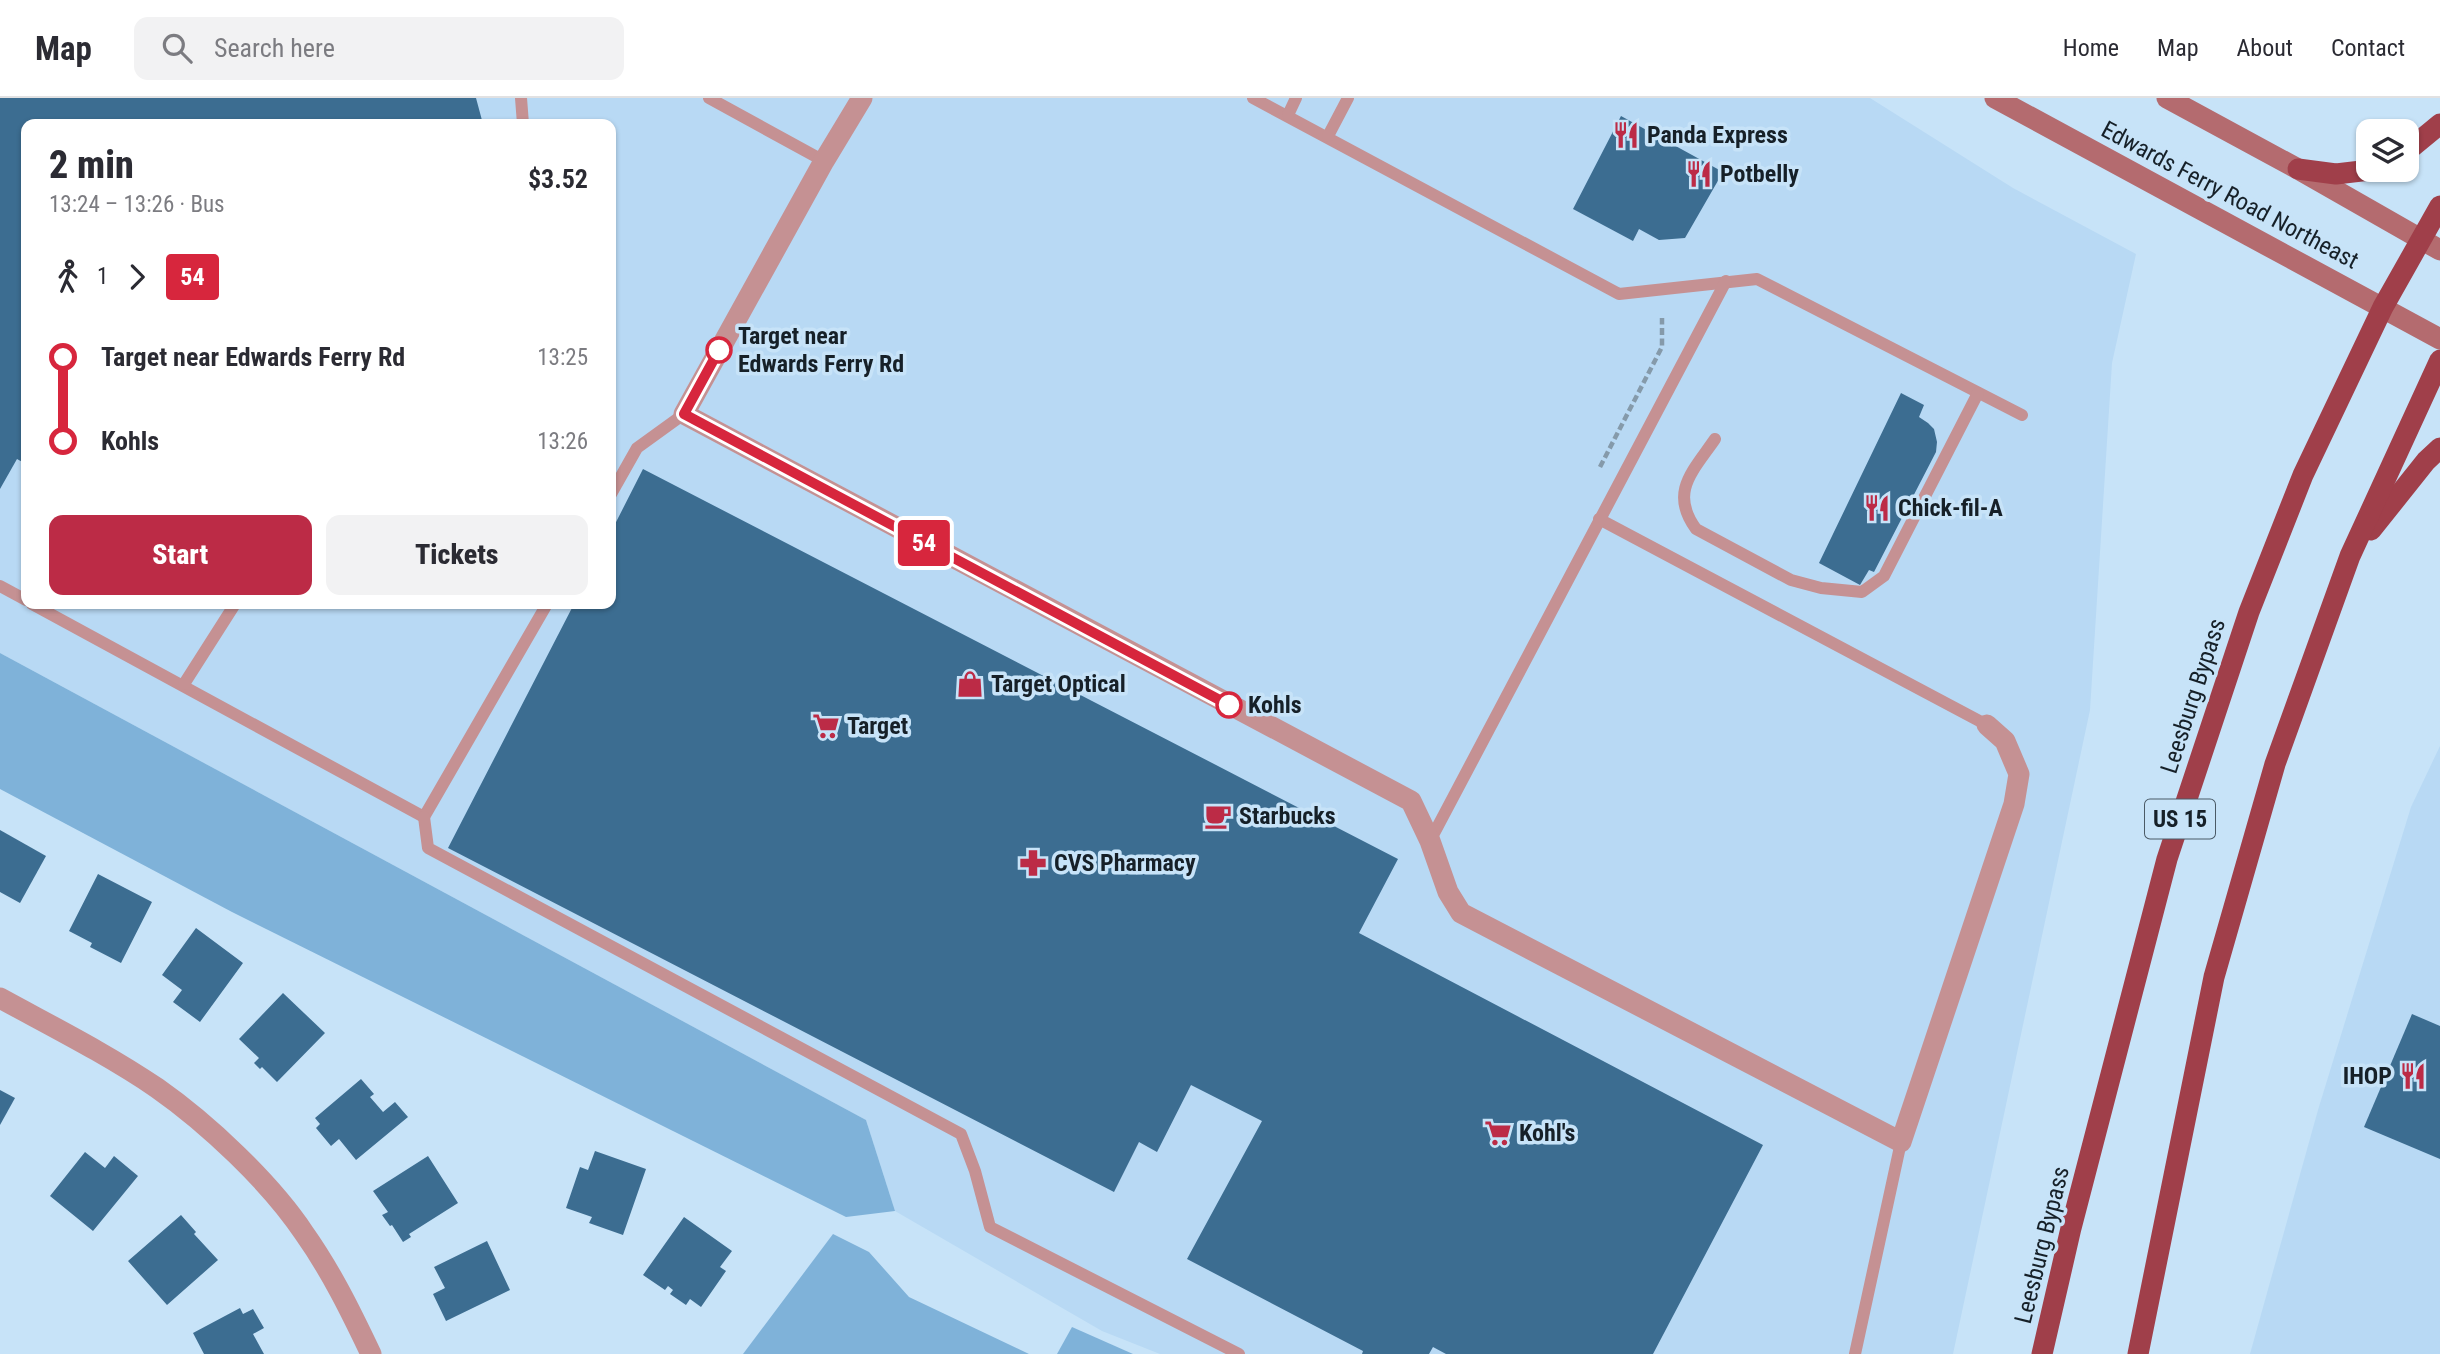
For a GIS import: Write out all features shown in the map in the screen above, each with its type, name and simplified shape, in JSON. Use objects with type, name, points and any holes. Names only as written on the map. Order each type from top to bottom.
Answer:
[{"type":"highway","points":[[2419,141],[2440,124]]},
{"type":"highway","points":[[2298,169],[2336,174],[2356,172]]},
{"type":"highway","name":"Leesburg Bypass","points":[[2042,1354],[2071,1228],[2167,859],[2249,612],[2304,475],[2383,307],[2440,206]]},
{"type":"highway","name":"US 15","points":[[2138,1354],[2217,965],[2275,764],[2350,556],[2440,360]]},
{"type":"highway","points":[[2350,556],[2426,461],[2440,448]]},
{"type":"main road","name":"Edwards Ferry Road Northeast","points":[[1995,98],[2440,339]]},
{"type":"main road","points":[[2167,98],[2440,250]]},
{"type":"street","points":[[862,98],[824,161],[684,414],[1411,801],[1430,841],[1448,892],[1461,913],[1901,1142],[2014,804],[2019,774],[2005,741],[1987,725]]},
{"type":"street","points":[[0,998],[93,1048],[158,1089],[214,1135],[259,1179],[303,1231],[341,1293],[371,1354]]},
{"type":"lane","points":[[521,98],[523,119]]},
{"type":"lane","points":[[709,98],[824,161]]},
{"type":"lane","points":[[1253,98],[1619,293],[1757,279],[2022,415]]},
{"type":"lane","points":[[1288,115],[1296,98]]},
{"type":"lane","points":[[1328,136],[1348,98]]},
{"type":"lane","points":[[1430,841],[1726,281]]},
{"type":"lane","points":[[1715,439],[1692,472],[1683,494],[1686,515],[1696,529],[1791,580],[1821,588],[1862,592],[1884,576],[1978,393]]},
{"type":"lane","points":[[616,485],[637,448],[684,414]]},
{"type":"lane","points":[[1600,519],[1987,725]]},
{"type":"lane","points":[[0,586],[21,597]]},
{"type":"lane","points":[[42,609],[184,684],[424,817]]},
{"type":"lane","points":[[184,684],[232,609]]},
{"type":"lane","points":[[544,609],[424,817],[428,848],[961,1134],[975,1171],[990,1227],[1239,1354]]},
{"type":"lane","points":[[1855,1354],[1901,1142]]},
{"type":"shaded area","points":[[0,98],[1870,98],[2013,188],[2136,254],[2112,363],[2090,710],[1953,1354],[1160,1354],[1102,1331],[895,1211],[866,1120],[0,653]]},
{"type":"shaded area","points":[[0,653],[866,1120],[895,1211],[846,1217],[232,912],[0,789]]},
{"type":"shaded area","points":[[2440,746],[2440,1354],[2250,1354],[2318,1110],[2411,807]]},
{"type":"shaded area","points":[[833,1234],[869,1252],[909,1297],[1029,1354],[743,1354]]},
{"type":"shaded area","points":[[1072,1327],[1133,1354],[1057,1354]]},
{"type":"building","points":[[0,98],[476,98],[482,119],[21,119],[21,461],[17,459],[0,489]]},
{"type":"building","points":[[1621,116],[1723,172],[1685,238],[1659,240],[1639,229],[1633,241],[1573,209]]},
{"type":"building","name":"Chick-fil-A","points":[[1901,393],[1924,405],[1919,417],[1934,429],[1936,452],[1874,572],[1869,570],[1860,585],[1819,563]]},
{"type":"building","name":"Target","points":[[643,469],[1398,859],[1359,933],[1763,1145],[1653,1354],[1446,1354],[1433,1347],[1429,1354],[1362,1354],[1363,1351],[1187,1259],[1262,1121],[1191,1085],[1157,1152],[1139,1142],[1114,1192],[448,848],[571,609],[616,609],[616,522]]},
{"type":"building","points":[[0,830],[46,856],[20,903],[0,892]]},
{"type":"building","points":[[98,874],[152,902],[121,963],[90,947],[92,943],[69,931]]},
{"type":"building","points":[[196,928],[243,963],[200,1022],[173,1002],[182,990],[162,975]]},
{"type":"building","points":[[283,993],[325,1033],[277,1082],[254,1063],[259,1058],[239,1039]]},
{"type":"building","name":"IHOP","points":[[2412,1014],[2440,1026],[2440,1159],[2364,1127]]},
{"type":"building","points":[[361,1079],[374,1094],[370,1097],[383,1112],[395,1102],[408,1117],[356,1160],[339,1139],[331,1146],[316,1128],[320,1124],[315,1118]]},
{"type":"building","points":[[0,1090],[15,1098],[0,1125]]},
{"type":"building","points":[[595,1151],[646,1169],[623,1235],[589,1223],[592,1217],[566,1208],[580,1167],[588,1170]]},
{"type":"building","points":[[85,1152],[105,1168],[114,1156],[138,1176],[93,1231],[50,1196]]},
{"type":"building","points":[[428,1156],[458,1203],[409,1234],[411,1237],[403,1242],[382,1215],[388,1212],[373,1191]]},
{"type":"building","points":[[181,1215],[218,1260],[167,1305],[128,1261]]},
{"type":"building","points":[[684,1217],[732,1251],[720,1267],[726,1271],[701,1307],[690,1299],[686,1305],[670,1294],[673,1290],[668,1286],[665,1290],[643,1275]]},
{"type":"building","points":[[487,1241],[510,1290],[446,1321],[433,1294],[445,1288],[434,1267]]},
{"type":"building","points":[[240,1308],[243,1314],[253,1309],[264,1328],[253,1334],[264,1354],[204,1354],[193,1333]]},
{"type":"bus line","name":"54","points":[[719,350],[684,414],[1229,705]]},
{"type":"place","name":"Panda Express","points":[[1626,135]]},
{"type":"place","name":"Potbelly","points":[[1699,174]]},
{"type":"place","name":"Target near Edwards Ferry Rd","points":[[719,350]]},
{"type":"place","name":"Chick-fil-A","points":[[1877,508]]},
{"type":"place","name":"Target Optical","points":[[970,684]]},
{"type":"place","name":"Kohls","points":[[1229,705]]},
{"type":"place","name":"Target","points":[[826,726]]},
{"type":"place","name":"Starbucks","points":[[1218,816]]},
{"type":"place","name":"CVS Pharmacy","points":[[1033,863]]},
{"type":"place","name":"IHOP","points":[[2413,1076]]},
{"type":"place","name":"Kohl's","points":[[1498,1133]]}]
